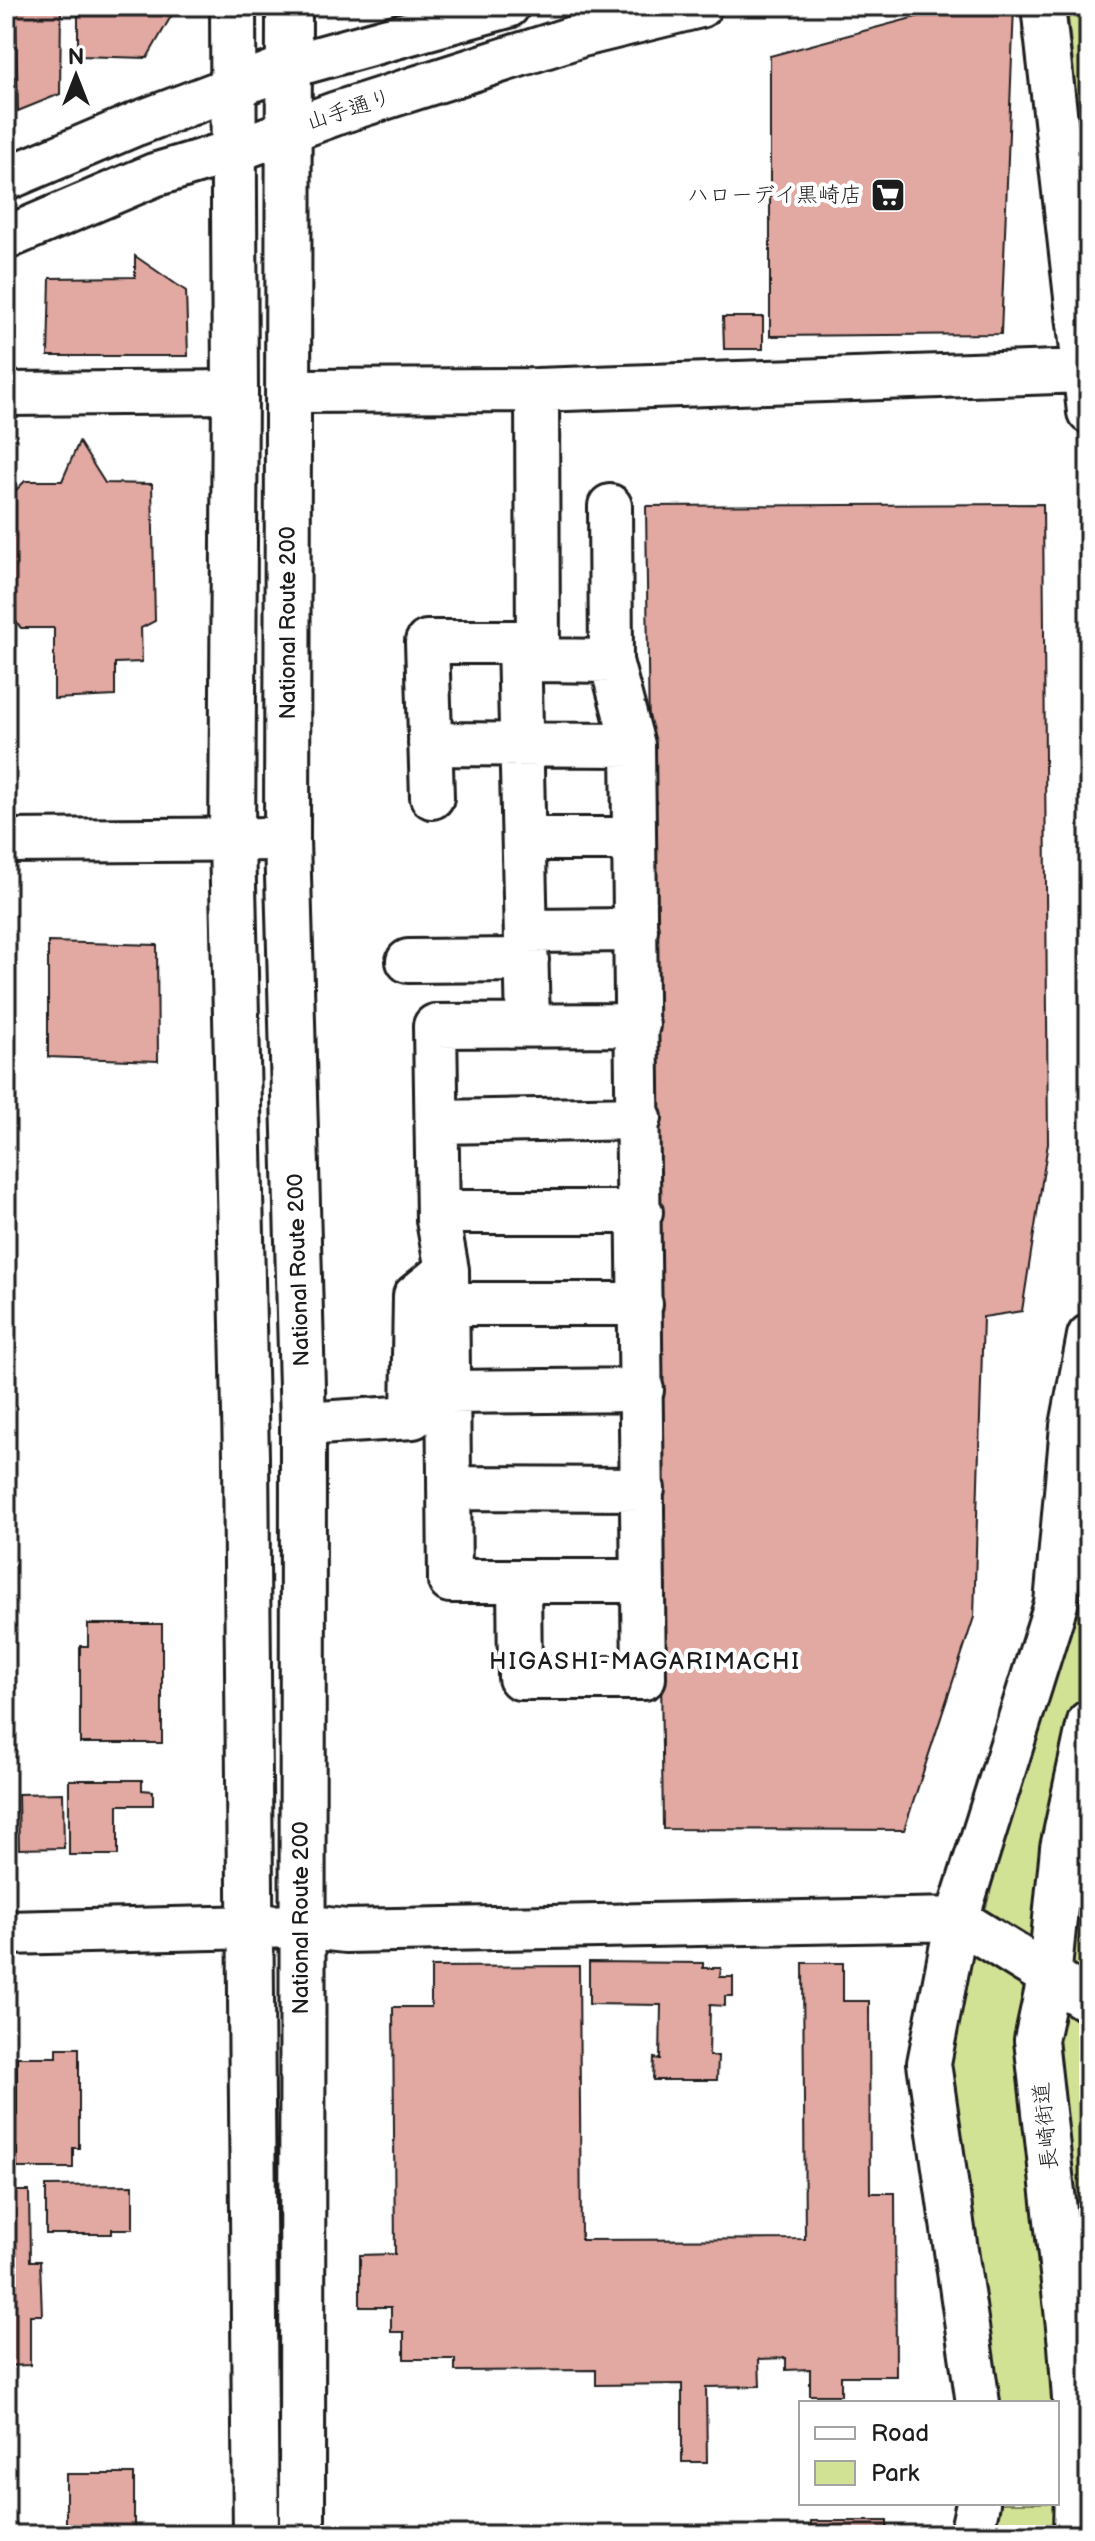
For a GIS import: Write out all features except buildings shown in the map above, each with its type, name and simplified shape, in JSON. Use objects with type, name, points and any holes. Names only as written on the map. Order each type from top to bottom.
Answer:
[{"type":"highway","points":[[233,6],[235,392],[232,841],[246,1456],[256,2535]]},
{"type":"highway","name":"National Route 200","points":[[289,6],[291,391],[287,839],[303,1424],[300,1926],[302,2535]]},
{"type":"street","points":[[6,179],[287,67],[508,6]]},
{"type":"street","name":"山手通り","points":[[6,238],[154,175],[234,151],[288,130],[582,35],[700,6]]},
{"type":"street","points":[[1043,6],[1089,412]]},
{"type":"street","points":[[291,391],[537,390],[1084,371]]},
{"type":"street","points":[[528,1025],[521,743],[528,651],[537,390]]},
{"type":"street","points":[[6,394],[235,392]]},
{"type":"street","points":[[519,1581],[520,1678],[644,1678],[640,1118],[633,745],[611,661],[610,506]]},
{"type":"street","points":[[432,797],[427,642],[611,661]]},
{"type":"street","points":[[430,744],[633,745]]},
{"type":"street","points":[[6,841],[287,839]]},
{"type":"street","points":[[524,839],[634,839]]},
{"type":"street","points":[[408,961],[636,930]]},
{"type":"street","points":[[638,1025],[435,1026],[438,1212],[447,1287],[450,1581],[643,1581]]},
{"type":"street","points":[[437,1122],[640,1118]]},
{"type":"street","points":[[438,1212],[641,1212]]},
{"type":"street","points":[[303,1424],[413,1417],[415,1296],[447,1287],[641,1304]]},
{"type":"street","points":[[978,2401],[929,2063],[957,1919],[1056,1604],[1072,1426],[1089,1336]]},
{"type":"street","points":[[448,1392],[642,1390]]},
{"type":"street","points":[[449,1488],[643,1489]]},
{"type":"street","name":"長崎街道","points":[[1075,2535],[1077,2439],[1070,2345],[1036,2040],[1049,1979],[1062,1848],[1089,1722]]},
{"type":"street","points":[[6,1933],[300,1926],[346,1931],[957,1919],[1049,1979],[1089,2001]]},
{"type":"street","points":[[971,2535],[978,2505]]},
{"type":"green space","points":[[1067,6],[1089,6],[1089,219]]},
{"type":"green space","points":[[1089,1414],[1089,2535],[985,2535],[991,2505],[1059,2505],[1059,2401],[998,2401],[945,2065],[996,1869]]},
{"type":"place","name":"ハローデイ黒崎店","points":[[888,195]]},
{"type":"district","name":"HIGASHI-MAGARIMACHI","points":[[645,1661]]}]
